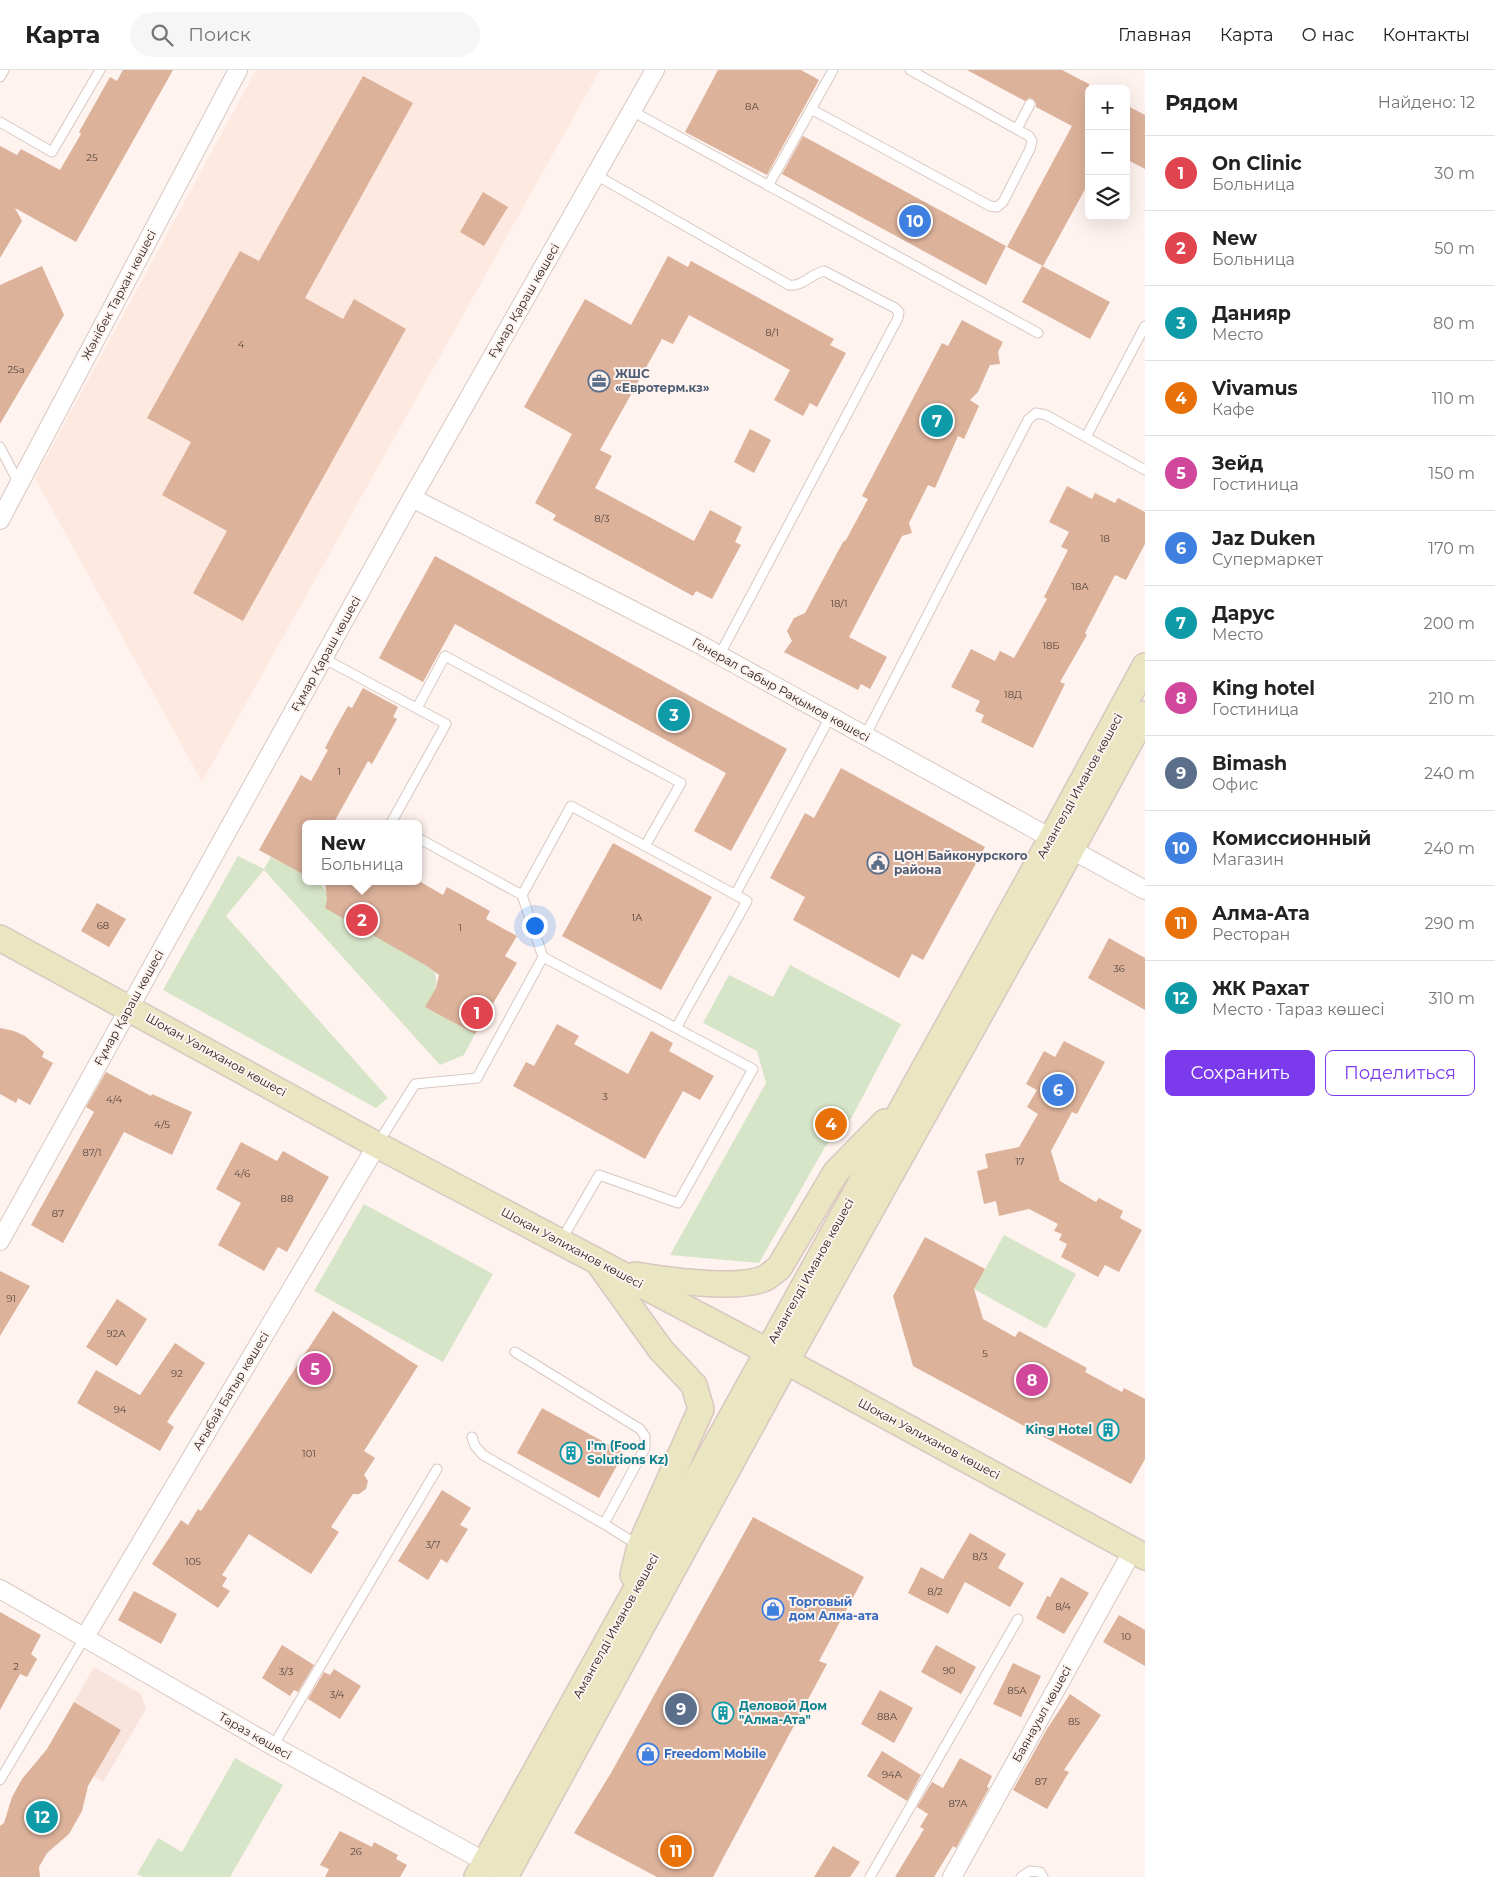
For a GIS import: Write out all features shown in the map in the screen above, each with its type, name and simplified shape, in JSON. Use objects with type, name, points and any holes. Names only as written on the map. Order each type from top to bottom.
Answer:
[{"type":"main road","name":"Амангелді Иманов көшесі","points":[[497,1873],[776,1356],[1061,845],[1145,666]]},
{"type":"main road","name":"Амангелді Иманов көшесі","points":[[497,1873],[623,1614],[776,1356],[907,1099],[1061,845],[1145,714]]},
{"type":"main road","name":"Шоқан Уәлиханов көшесі","points":[[0,938],[377,1145],[776,1356],[1139,1554]]},
{"type":"main road","points":[[607,1267],[661,1279],[742,1284],[765,1279],[779,1268],[836,1172],[907,1099]]},
{"type":"main road","points":[[607,1267],[661,1350],[694,1384],[701,1410],[640,1546],[623,1614]]},
{"type":"street","name":"Жәнібек Тархан көшесі","points":[[0,520],[238,70]]},
{"type":"street","name":"Ғұмар Қараш көшесі","points":[[0,1241],[412,498],[655,70]]},
{"type":"street","name":"Генерал Сабыр Рақымов көшесі","points":[[412,498],[719,656],[1145,890]]},
{"type":"street","name":"Ағыбай Батыр көшесі","points":[[85,1637],[377,1145]]},
{"type":"street","name":"Баянауыл көшесі","points":[[952,1877],[1139,1554]]},
{"type":"street","name":"Тараз көшесі","points":[[0,1589],[497,1873]]},
{"type":"lane","points":[[0,77],[4,70]]},
{"type":"lane","points":[[0,122],[52,152],[100,70]]},
{"type":"lane","points":[[768,186],[832,70]]},
{"type":"lane","points":[[811,109],[990,206],[997,207],[1002,202],[1030,149],[1032,141],[1029,136],[910,70]]},
{"type":"lane","points":[[1017,129],[1030,104]]},
{"type":"lane","points":[[632,111],[1038,333]]},
{"type":"lane","points":[[596,175],[788,285],[795,286],[824,272],[895,308],[899,312],[894,327],[719,656]]},
{"type":"lane","points":[[1086,437],[1145,326]]},
{"type":"lane","points":[[865,736],[1028,420],[1036,413],[1046,415],[1145,470]]},
{"type":"lane","points":[[0,446],[20,484]]},
{"type":"lane","points":[[417,708],[445,656],[681,783],[645,846]]},
{"type":"lane","points":[[324,658],[446,724],[393,820]]},
{"type":"lane","points":[[735,895],[830,717]]},
{"type":"lane","points":[[522,895],[571,806],[746,901],[676,1028]]},
{"type":"lane","points":[[422,840],[522,895],[543,958],[753,1069],[678,1203],[599,1175],[560,1242]]},
{"type":"lane","points":[[377,1145],[415,1084],[477,1078],[543,958]]},
{"type":"lane","points":[[515,1352],[640,1429],[645,1436],[645,1448],[604,1524]]},
{"type":"lane","points":[[472,1437],[483,1455],[640,1546]]},
{"type":"lane","points":[[274,1746],[437,1469]]},
{"type":"lane","points":[[870,1877],[1018,1619]]},
{"type":"lane","points":[[0,1780],[85,1637]]},
{"type":"lane","points":[[1021,1877],[1030,1871],[1040,1872],[1043,1877]]},
{"type":"shaded area","points":[[256,70],[600,70],[202,782],[35,478]]},
{"type":"shaded area","points":[[94,1667],[141,1694],[146,1709],[103,1782],[93,1776],[121,1730],[74,1702]]},
{"type":"green space","points":[[238,856],[264,869],[271,857],[302,874],[302,885],[322,886],[326,892],[434,971],[436,986],[426,1007],[475,1034],[464,1055],[440,1065],[264,870],[226,916],[388,1098],[376,1108],[163,990]]},
{"type":"green space","points":[[790,965],[901,1024],[852,1117],[825,1147],[759,1263],[670,1255],[766,1083],[757,1051],[703,1023],[729,975],[773,997]]},
{"type":"green space","points":[[364,1204],[493,1274],[443,1362],[314,1291]]},
{"type":"green space","points":[[1004,1235],[1076,1274],[1046,1329],[974,1289]]},
{"type":"green space","points":[[235,1758],[283,1785],[230,1877],[143,1877],[137,1874],[158,1838],[182,1852]]},
{"type":"building","points":[[123,70],[173,70],[76,242],[15,208],[22,221],[0,258],[0,146],[17,155],[21,149],[60,170],[110,77],[117,81]]},
{"type":"building","points":[[718,70],[801,70],[819,80],[767,175],[685,132]]},
{"type":"building","points":[[967,70],[1062,70],[1089,84],[1085,85],[1085,189],[1043,266],[1007,247],[1072,126],[1036,107],[1033,99],[1029,98],[1025,101]]},
{"type":"building","points":[[363,76],[413,103],[305,298],[343,319],[354,299],[406,329],[243,621],[193,593],[227,531],[162,495],[191,442],[147,418],[240,251],[259,261]]},
{"type":"building","points":[[1130,107],[1145,115],[1145,169],[1130,161]]},
{"type":"building","points":[[803,136],[1006,246],[986,285],[782,174]]},
{"type":"building","points":[[483,192],[508,207],[484,246],[460,232]]},
{"type":"building","points":[[668,256],[688,267],[691,261],[834,339],[830,345],[846,353],[817,407],[810,403],[803,416],[774,400],[790,370],[689,315],[673,344],[662,339],[600,450],[612,456],[595,488],[694,541],[710,510],[742,527],[735,542],[741,545],[712,599],[696,591],[693,596],[553,520],[556,515],[535,503],[572,434],[524,407],[585,299],[631,325]]},
{"type":"building","points":[[42,266],[64,315],[0,424],[0,285]]},
{"type":"building","points":[[1042,266],[1110,302],[1090,339],[1022,302]]},
{"type":"building","points":[[962,320],[1003,342],[998,352],[1000,364],[990,365],[978,392],[970,400],[979,406],[964,439],[958,436],[935,488],[928,485],[909,523],[912,533],[902,536],[849,637],[887,657],[870,689],[861,684],[858,690],[784,652],[792,641],[787,631],[794,618],[805,613],[868,499],[862,496],[942,343],[948,346]]},
{"type":"building","points":[[750,429],[771,440],[754,473],[734,462]]},
{"type":"building","points":[[1067,486],[1092,499],[1095,493],[1115,503],[1118,498],[1145,512],[1145,544],[1126,580],[1115,575],[1085,633],[1087,635],[1060,682],[1065,684],[1033,748],[981,722],[984,715],[975,711],[980,701],[951,687],[971,649],[995,661],[1000,651],[1014,658],[1047,599],[1044,597],[1068,550],[1061,547],[1069,532],[1049,522]]},
{"type":"building","points":[[435,556],[787,749],[731,851],[694,831],[726,773],[455,624],[423,682],[379,658]]},
{"type":"building","points":[[363,688],[398,707],[393,717],[397,719],[372,764],[368,761],[335,820],[302,820],[302,874],[259,850],[301,775],[311,781],[328,750],[325,748],[335,729],[348,706],[352,708]]},
{"type":"building","name":"ЦОН Байконурского района","points":[[841,768],[985,847],[923,960],[912,954],[899,978],[793,920],[805,897],[770,878],[805,813],[814,818]]},
{"type":"building","points":[[613,843],[712,897],[661,990],[562,936]]},
{"type":"building","points":[[422,883],[443,895],[447,887],[490,911],[486,919],[517,936],[505,956],[517,963],[475,1034],[425,1007],[436,988],[439,975],[427,966],[325,908],[327,900],[325,885],[422,885]]},
{"type":"building","points":[[97,903],[126,919],[109,947],[81,931]]},
{"type":"building","points":[[1109,938],[1145,958],[1145,1010],[1088,978]]},
{"type":"building","points":[[557,1024],[579,1036],[574,1044],[628,1074],[651,1031],[673,1043],[669,1051],[714,1076],[700,1100],[683,1091],[645,1159],[513,1086],[526,1062],[534,1066]]},
{"type":"building","points":[[0,1028],[25,1036],[44,1052],[42,1057],[53,1063],[30,1105],[18,1098],[16,1103],[0,1094]]},
{"type":"building","points":[[1064,1041],[1105,1062],[1077,1114],[1072,1112],[1051,1151],[1060,1181],[1096,1202],[1099,1198],[1123,1211],[1120,1218],[1142,1230],[1119,1272],[1105,1265],[1098,1277],[1061,1257],[1067,1244],[1059,1240],[1062,1234],[1054,1231],[1058,1224],[1029,1209],[999,1216],[996,1201],[984,1204],[977,1171],[988,1168],[985,1154],[1019,1147],[1038,1114],[1027,1107],[1037,1090],[1026,1084],[1044,1051],[1055,1057]]},
{"type":"building","points":[[106,1072],[151,1096],[152,1094],[192,1112],[172,1155],[124,1132],[63,1243],[31,1225],[94,1112],[86,1107]]},
{"type":"building","points":[[241,1142],[277,1161],[283,1151],[329,1177],[287,1252],[278,1247],[264,1271],[218,1245],[241,1203],[216,1189]]},
{"type":"building","points":[[925,1237],[985,1269],[974,1289],[983,1319],[1015,1337],[1019,1331],[1087,1368],[1085,1372],[1122,1392],[1124,1388],[1145,1399],[1145,1459],[1131,1484],[913,1366],[893,1296]]},
{"type":"building","points":[[0,1271],[30,1286],[0,1336]]},
{"type":"building","points":[[117,1299],[147,1319],[117,1366],[86,1347]]},
{"type":"building","points":[[333,1311],[418,1366],[364,1451],[375,1458],[364,1475],[368,1481],[366,1489],[359,1494],[353,1494],[331,1527],[339,1532],[311,1574],[249,1534],[222,1575],[227,1578],[222,1586],[230,1591],[218,1608],[152,1564],[181,1520],[188,1525],[198,1509],[201,1511]]},
{"type":"building","points":[[175,1343],[205,1363],[167,1422],[174,1427],[160,1451],[77,1403],[96,1370],[140,1395]]},
{"type":"building","name":"I'm (Food Solutions Kz)","points":[[542,1408],[624,1453],[599,1498],[517,1453]]},
{"type":"building","points":[[442,1490],[471,1508],[460,1525],[468,1529],[447,1563],[441,1559],[428,1580],[398,1561]]},
{"type":"building","name":"Деловой Дом \"Алма-Ата\"","points":[[753,1517],[864,1577],[819,1661],[827,1664],[713,1877],[657,1877],[574,1833],[611,1773]]},
{"type":"building","points":[[970,1533],[1006,1554],[998,1568],[1024,1583],[1010,1607],[965,1582],[948,1614],[908,1593],[921,1567],[943,1579]]},
{"type":"building","points":[[1061,1577],[1089,1593],[1064,1634],[1036,1618],[1047,1596],[1050,1597]]},
{"type":"building","points":[[134,1591],[177,1614],[161,1644],[118,1620]]},
{"type":"building","points":[[0,1612],[41,1635],[31,1654],[37,1659],[27,1677],[20,1674],[0,1710]]},
{"type":"building","points":[[1119,1615],[1145,1630],[1145,1666],[1103,1642]]},
{"type":"building","points":[[282,1645],[314,1665],[298,1692],[294,1690],[290,1696],[262,1678]]},
{"type":"building","points":[[936,1645],[976,1667],[961,1694],[921,1672]]},
{"type":"building","points":[[1013,1663],[1041,1676],[1021,1717],[993,1704]]},
{"type":"building","points":[[334,1669],[361,1686],[340,1719],[308,1699],[324,1672],[330,1675]]},
{"type":"building","points":[[880,1690],[913,1708],[894,1743],[861,1724]]},
{"type":"building","points":[[1070,1694],[1101,1715],[1064,1770],[1069,1772],[1047,1809],[1013,1790],[1047,1729]]},
{"type":"building","points":[[74,1702],[121,1730],[88,1786],[82,1811],[69,1834],[47,1853],[39,1867],[40,1877],[0,1877],[0,1826],[4,1823],[12,1797],[22,1779],[47,1749]]},
{"type":"building","points":[[882,1751],[921,1775],[907,1801],[867,1776]]},
{"type":"building","points":[[960,1758],[992,1776],[987,1787],[989,1788],[956,1848],[953,1846],[934,1877],[895,1877],[924,1829],[920,1827],[928,1814],[917,1807],[932,1782],[943,1788]]},
{"type":"building","points":[[340,1831],[372,1847],[374,1842],[398,1855],[396,1859],[407,1865],[400,1877],[325,1877],[329,1869],[320,1865]]},
{"type":"building","points":[[833,1846],[860,1862],[850,1877],[814,1877]]},
{"type":"place","name":"Комиссионный","points":[[915,221]]},
{"type":"place","name":"ЖШС «Евротерм.кз»","points":[[599,381]]},
{"type":"place","name":"Дарус","points":[[937,421]]},
{"type":"place","name":"Данияр","points":[[674,715]]},
{"type":"place","name":"ЦОН Байконурского района","points":[[878,863]]},
{"type":"place","name":"New","points":[[362,920]]},
{"type":"place","name":"On Clinic","points":[[477,1013]]},
{"type":"place","name":"Jaz Duken","points":[[1058,1090]]},
{"type":"place","name":"Vivamus","points":[[831,1124]]},
{"type":"place","name":"Зейд","points":[[315,1369]]},
{"type":"place","name":"King hotel","points":[[1032,1380]]},
{"type":"place","name":"King Hotel","points":[[1108,1430]]},
{"type":"place","name":"I'm (Food Solutions Kz)","points":[[571,1453]]},
{"type":"place","name":"Торговый дом Алма-ата","points":[[773,1609]]},
{"type":"place","name":"Bimash","points":[[681,1709]]},
{"type":"place","name":"Деловой Дом \"Алма-Ата\"","points":[[723,1713]]},
{"type":"place","name":"Freedom Mobile","points":[[648,1754]]},
{"type":"place","name":"ЖК Рахат","points":[[42,1817]]},
{"type":"place","name":"Алма-Ата","points":[[676,1851]]}]
